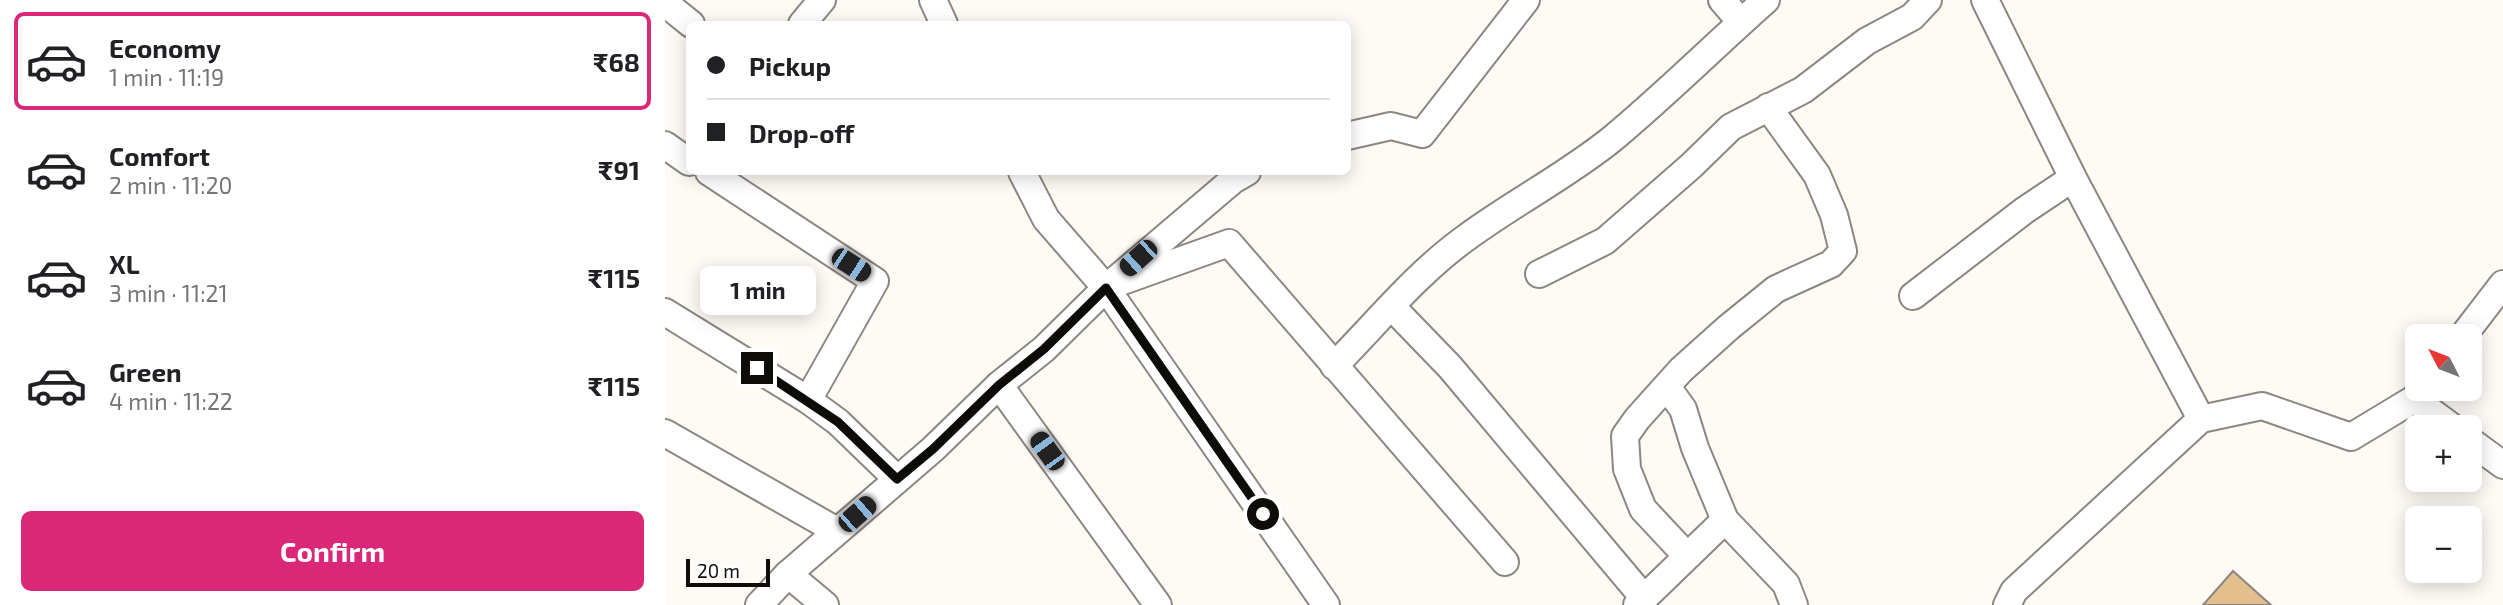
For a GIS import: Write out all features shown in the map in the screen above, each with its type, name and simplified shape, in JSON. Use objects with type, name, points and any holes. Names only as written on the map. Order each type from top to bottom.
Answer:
[{"type":"street","points":[[804,21],[822,0]]},
{"type":"street","points":[[933,0],[943,21]]},
{"type":"street","points":[[1351,135],[1391,126],[1422,134],[1526,0]]},
{"type":"street","points":[[1722,0],[1741,22]]},
{"type":"street","points":[[1334,366],[1411,285],[1462,240],[1565,174],[1612,138],[1766,0]]},
{"type":"street","points":[[1539,274],[1605,241],[1731,127],[1803,90],[1867,41],[1912,17],[1928,0]]},
{"type":"street","points":[[1985,0],[2073,178],[2201,419]]},
{"type":"street","points":[[665,2],[687,21]]},
{"type":"street","points":[[1686,555],[1643,509],[1627,468],[1625,436],[1667,387],[1730,327],[1776,289],[1831,264],[1843,251],[1834,215],[1817,175],[1768,107]]},
{"type":"street","points":[[665,145],[686,160]]},
{"type":"street","points":[[714,175],[874,281],[808,400]]},
{"type":"street","points":[[1024,175],[1046,219],[1106,288],[1326,605]]},
{"type":"street","points":[[759,605],[788,573],[933,449],[999,385],[1044,349],[1106,288],[1242,175]]},
{"type":"street","points":[[1913,296],[2025,210],[2073,178]]},
{"type":"street","points":[[1106,288],[1229,243],[1504,562]]},
{"type":"street","points":[[2472,324],[2503,284]]},
{"type":"street","points":[[1392,307],[1450,367],[1641,602],[1686,555],[1725,520]]},
{"type":"street","points":[[665,312],[808,400],[838,422],[897,479]]},
{"type":"street","points":[[999,385],[1158,605]]},
{"type":"street","points":[[1667,387],[1683,409],[1695,448],[1725,520],[1787,584],[1794,605]]},
{"type":"street","points":[[2007,605],[2014,591],[2201,419],[2262,406],[2351,437],[2407,401]]},
{"type":"street","points":[[2425,401],[2440,415]]},
{"type":"street","points":[[665,433],[837,531]]},
{"type":"street","points":[[2482,450],[2503,465]]},
{"type":"street","points":[[788,573],[825,605]]},
{"type":"building","points":[[2233,571],[2271,605],[2203,605]]},
{"type":"route","points":[[757,368],[838,422],[897,479],[933,449],[999,385],[1044,349],[1106,288],[1263,514]]}]
